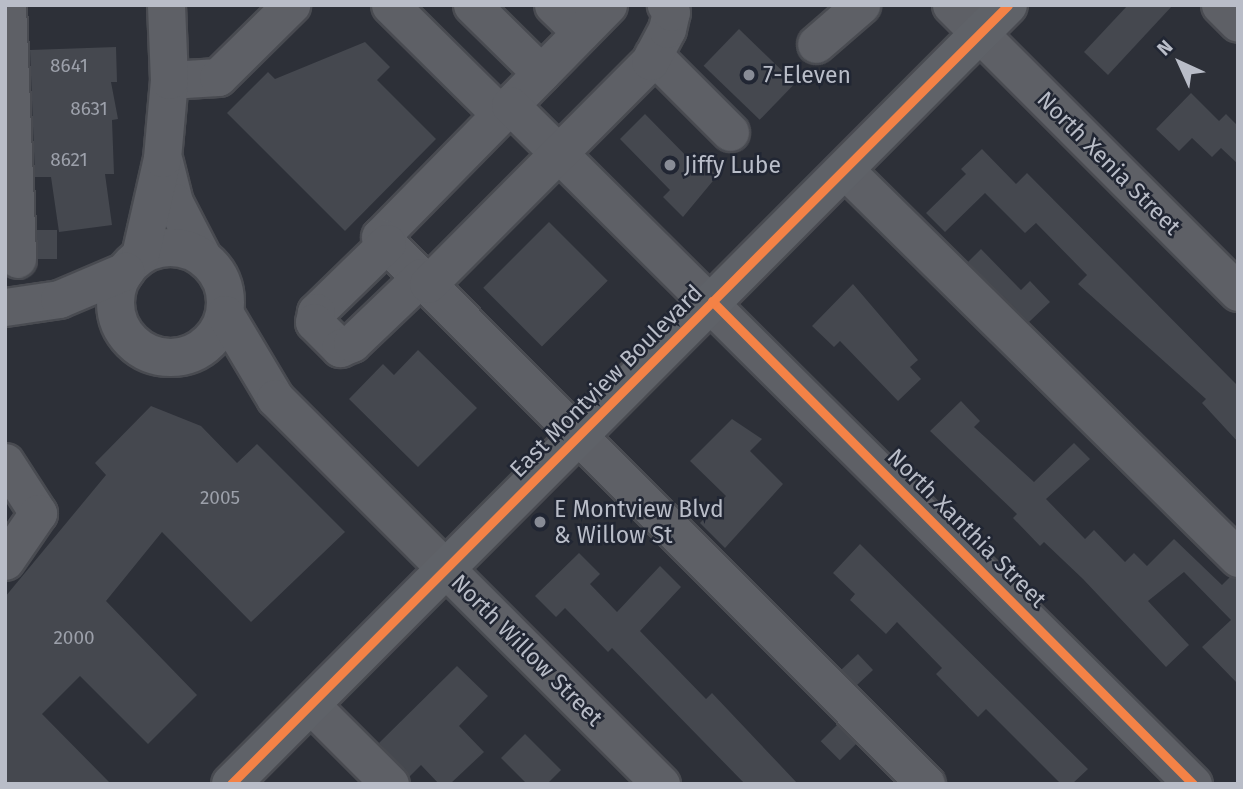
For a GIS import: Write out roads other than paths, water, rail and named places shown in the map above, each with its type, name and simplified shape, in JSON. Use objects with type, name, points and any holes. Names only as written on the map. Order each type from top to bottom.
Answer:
[{"type":"main road","name":"East Montview Boulevard","points":[[231,784],[1008,5]]},
{"type":"street","points":[[7,5],[9,149],[17,258]]},
{"type":"street","points":[[162,158],[174,202],[202,256],[217,272],[225,292],[225,314],[216,333],[180,357],[159,356],[139,348],[124,332],[116,312],[116,291],[132,263],[162,158],[169,80],[166,5]]},
{"type":"street","points":[[169,80],[218,77],[291,5]]},
{"type":"street","name":"North Xanthia Street","points":[[390,5],[505,110],[559,155],[712,301],[1193,784]]},
{"type":"street","points":[[472,5],[541,73]]},
{"type":"street","points":[[553,5],[581,32]]},
{"type":"street","points":[[608,5],[380,237],[580,434],[926,784]]},
{"type":"street","points":[[387,243],[316,312],[314,322],[340,348],[352,343],[424,280],[559,155],[653,55],[667,29],[671,12],[666,5]]},
{"type":"street","points":[[816,44],[860,5]]},
{"type":"street","name":"North Xenia Street","points":[[951,5],[1238,292]]},
{"type":"street","points":[[1220,5],[1238,23]]},
{"type":"street","points":[[653,55],[730,132]]},
{"type":"street","points":[[844,169],[1238,558]]},
{"type":"street","points":[[13,307],[71,295],[132,263],[182,248],[202,256]]},
{"type":"street","points":[[13,307],[87,316],[124,332]]},
{"type":"street","name":"North Willow Street","points":[[225,314],[275,398],[661,784]]},
{"type":"street","name":"North Willow Street","points":[[180,357],[275,398]]},
{"type":"street","points":[[5,462],[38,513],[5,561]]},
{"type":"street","points":[[310,704],[390,784]]},
{"type":"place","name":"7-Eleven","points":[[749,75]]},
{"type":"place","name":"Jiffy Lube","points":[[670,165]]},
{"type":"place","name":"E Montview Blvd & Willow St","points":[[540,522]]}]
